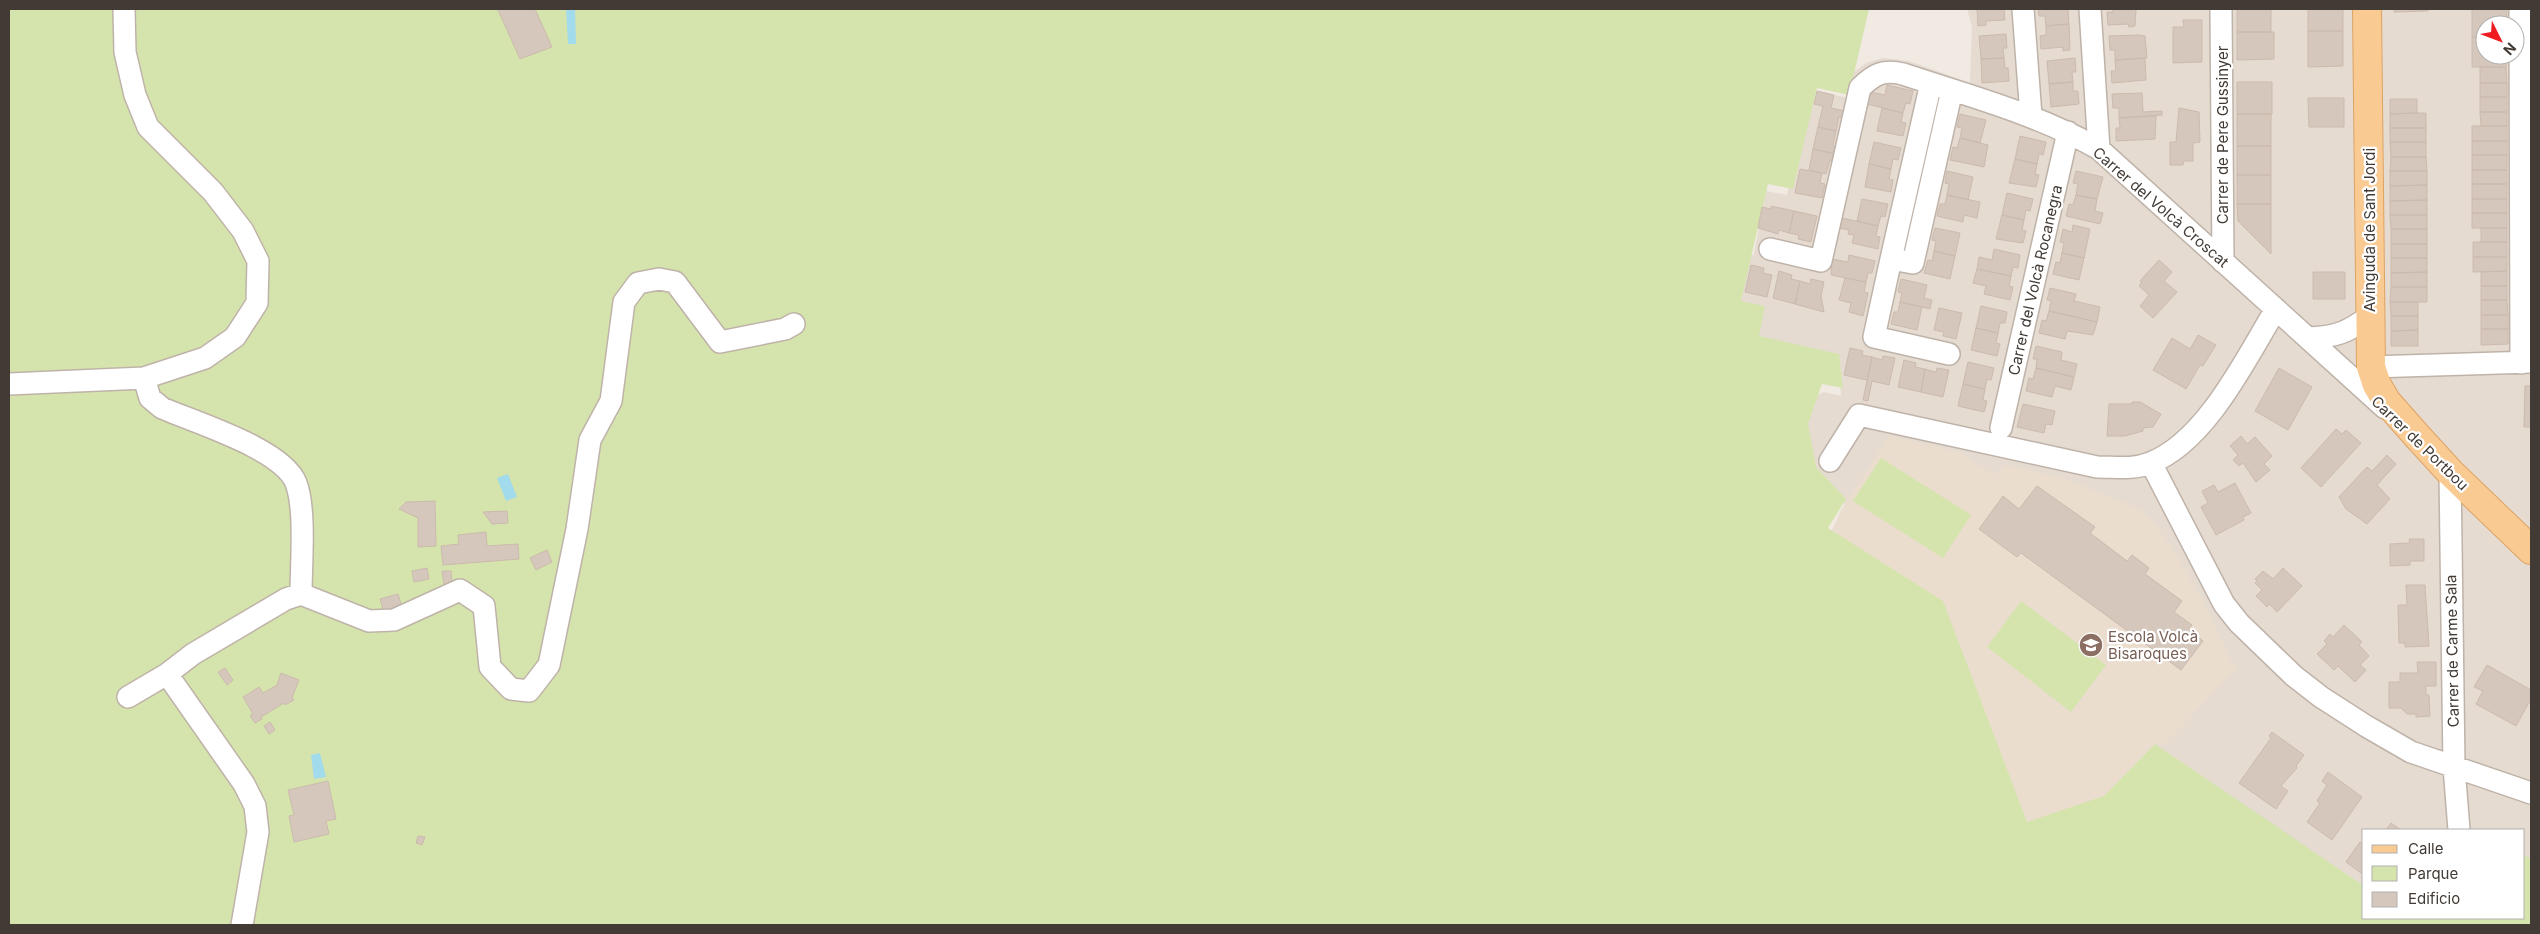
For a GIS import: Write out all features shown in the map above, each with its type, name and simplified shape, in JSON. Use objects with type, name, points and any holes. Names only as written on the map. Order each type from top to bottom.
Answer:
[{"type":"main road","name":"Avinguda de Sant Jordi","points":[[2367,9],[2371,367],[2377,386],[2387,402],[2417,436]]},
{"type":"main road","name":"Carrer de Portbou","points":[[2417,436],[2450,472],[2531,550]]},
{"type":"street","points":[[9,384],[144,378],[206,358],[235,337],[257,303],[258,261],[243,231],[213,192],[148,127],[134,95],[127,61],[124,9]]},
{"type":"street","points":[[2023,9],[2030,116]]},
{"type":"street","points":[[2090,9],[2099,150]]},
{"type":"street","name":"Carrer de Pere Gussinyer","points":[[2221,9],[2223,262]]},
{"type":"street","points":[[2371,367],[2526,363],[2520,9]]},
{"type":"street","name":"Carrer del Volcà Croscat","points":[[1770,249],[1821,261],[1860,88],[1870,78],[1880,72],[1891,71],[2030,116],[2068,132],[2099,150],[2308,338]]},
{"type":"street","points":[[1931,83],[1874,337],[1949,354]]},
{"type":"street","points":[[1891,259],[1914,263],[1952,90]]},
{"type":"street","name":"Carrer del Volcà Rocanegra","points":[[2001,428],[2068,132]]},
{"type":"street","points":[[128,698],[167,674],[193,654],[286,599],[301,594],[369,621],[394,620],[460,590],[484,606],[490,667],[511,689],[529,691],[549,665],[554,647],[577,529],[590,440],[611,402],[624,302],[628,296],[638,283],[660,279],[675,282],[720,342],[785,329],[794,324]]},
{"type":"street","points":[[1830,461],[1859,416],[2098,467],[2132,468],[2151,463],[2190,437],[2212,413],[2276,309]]},
{"type":"street","points":[[2308,338],[2334,337],[2357,326],[2369,316]]},
{"type":"street","name":"Carrer de Portbou","points":[[2308,338],[2417,436]]},
{"type":"street","points":[[144,378],[147,392],[156,404],[262,450],[280,462],[290,472],[296,483],[300,508],[301,594]]},
{"type":"street","points":[[2151,463],[2224,604],[2239,623],[2294,676],[2321,698],[2411,752],[2531,793]]},
{"type":"street","name":"Carrer de Carme Sala","points":[[2450,472],[2454,767],[2459,829]]},
{"type":"street","points":[[167,674],[244,784],[255,806],[258,832],[242,925]]},
{"type":"shaded area","points":[[1967,9],[2531,9],[2531,896],[2525,890],[2525,829],[2362,829],[2362,892],[1946,611],[1832,530],[1845,504],[1836,500],[1815,468],[1806,423],[1815,396],[1824,392],[1841,396],[1838,357],[1758,338],[1734,305],[1749,258],[1754,254],[1766,191],[1787,195],[1793,168],[1791,167],[1817,91],[1848,98],[1854,72],[1866,63],[1883,58],[1909,61],[1970,83],[1972,27]]},
{"type":"shaded area","name":"Escola Volcà Bisaroques","points":[[1889,436],[1960,452],[1994,475],[2005,464],[2066,479],[2134,506],[2150,519],[2169,543],[2205,604],[2231,661],[2238,667],[2162,747],[2157,744],[2107,797],[2032,836],[1862,554],[1833,530],[1841,510]]},
{"type":"green space","points":[[9,9],[1869,9],[1849,95],[1817,88],[1793,189],[1768,184],[1741,301],[1765,306],[1759,336],[1839,354],[1843,388],[1822,384],[1808,424],[1816,467],[1846,499],[1828,528],[1943,601],[2027,822],[2104,796],[2155,744],[2362,885],[2362,919],[2525,919],[2525,856],[2531,859],[2531,925],[9,925]]},
{"type":"green space","points":[[1881,458],[1971,515],[1943,558],[1853,501]]},
{"type":"green space","points":[[2021,601],[2106,665],[2071,712],[1987,647]]},
{"type":"water","points":[[566,9],[575,9],[576,44],[568,44]]},
{"type":"water","points":[[508,474],[517,497],[506,501],[497,478]]},
{"type":"water","points":[[320,753],[326,777],[314,779],[311,755]]},
{"type":"building","points":[[535,9],[552,47],[520,59],[498,10]]},
{"type":"building","points":[[1977,9],[2004,9],[2005,20],[1986,21],[1986,25],[1978,26]]},
{"type":"building","points":[[2038,9],[2068,9],[2069,24],[2046,26],[2045,16],[2039,16]]},
{"type":"building","points":[[2112,9],[2136,9],[2135,26],[2129,27],[2128,24],[2108,25],[2107,12],[2113,12]]},
{"type":"building","points":[[2237,9],[2271,9],[2271,32],[2237,32]]},
{"type":"building","points":[[2308,9],[2343,9],[2343,31],[2308,31]]},
{"type":"building","points":[[2394,9],[2428,9],[2428,11],[2394,12]]},
{"type":"building","points":[[2472,9],[2507,9],[2507,15],[2475,15],[2475,37],[2472,37]]},
{"type":"building","points":[[2183,20],[2202,20],[2202,62],[2173,63],[2173,27],[2184,27]]},
{"type":"building","points":[[2069,24],[2070,50],[2063,51],[2063,47],[2041,49],[2040,36],[2046,35],[2046,26]]},
{"type":"building","points":[[2308,31],[2343,31],[2343,66],[2308,67]]},
{"type":"building","points":[[2237,32],[2274,32],[2274,59],[2237,60]]},
{"type":"building","points":[[2006,34],[2007,48],[2003,48],[2004,58],[1981,59],[1979,36]]},
{"type":"building","points":[[2109,36],[2145,36],[2147,58],[2115,60],[2115,50],[2110,50]]},
{"type":"building","points":[[2472,37],[2475,37],[2475,65],[2506,65],[2506,67],[2472,67]]},
{"type":"building","points":[[2004,58],[2005,68],[2008,68],[2009,81],[1982,83],[1981,59]]},
{"type":"building","points":[[2075,58],[2076,72],[2072,72],[2073,82],[2049,84],[2047,61]]},
{"type":"building","points":[[2145,58],[2146,80],[2112,83],[2111,71],[2116,71],[2115,60]]},
{"type":"building","points":[[2480,67],[2506,67],[2507,83],[2480,83]]},
{"type":"building","points":[[2073,82],[2073,91],[2078,91],[2079,104],[2051,107],[2049,84]]},
{"type":"building","points":[[2237,82],[2272,82],[2272,114],[2237,114]]},
{"type":"building","points":[[2480,83],[2507,83],[2507,97],[2480,97]]},
{"type":"building","points":[[1887,85],[1913,91],[1910,104],[1906,103],[1903,113],[1867,104],[1870,92],[1885,95]]},
{"type":"building","points":[[1817,91],[1834,95],[1831,108],[1845,111],[1843,118],[1839,117],[1836,131],[1818,127],[1823,106],[1814,104]]},
{"type":"building","points":[[2142,93],[2143,112],[2162,111],[2162,115],[2119,118],[2119,108],[2113,108],[2112,94]]},
{"type":"building","points":[[2480,97],[2507,97],[2507,112],[2480,112]]},
{"type":"building","points":[[2308,98],[2344,98],[2344,127],[2309,127]]},
{"type":"building","points":[[2390,99],[2417,99],[2417,113],[2390,114]]},
{"type":"building","points":[[1882,108],[1903,113],[1901,122],[1906,123],[1903,136],[1877,131]]},
{"type":"building","points":[[2179,108],[2199,112],[2200,142],[2193,143],[2193,161],[2184,161],[2183,165],[2170,165],[2170,142],[2176,142]]},
{"type":"building","points":[[2480,112],[2507,112],[2507,126],[2481,126]]},
{"type":"building","points":[[2426,113],[2426,128],[2390,128],[2390,114]]},
{"type":"building","points":[[1960,114],[1986,120],[1980,143],[1960,138],[1962,128],[1957,127]]},
{"type":"building","points":[[2237,114],[2271,114],[2271,146],[2237,146]]},
{"type":"building","points":[[2156,116],[2155,139],[2116,141],[2116,128],[2120,128],[2119,118]]},
{"type":"building","points":[[2472,126],[2507,126],[2507,141],[2472,141]]},
{"type":"building","points":[[1818,127],[1836,131],[1833,146],[1836,147],[1835,154],[1813,149]]},
{"type":"building","points":[[2390,128],[2426,128],[2426,142],[2390,142]]},
{"type":"building","points":[[2020,136],[2046,142],[2043,155],[2039,154],[2037,164],[2015,159]]},
{"type":"building","points":[[1960,138],[1988,145],[1984,167],[1950,160],[1953,147],[1957,148]]},
{"type":"building","points":[[2472,141],[2507,141],[2507,155],[2472,155]]},
{"type":"building","points":[[1874,142],[1901,148],[1898,160],[1893,159],[1891,169],[1869,164]]},
{"type":"building","points":[[2390,142],[2426,142],[2426,157],[2391,157]]},
{"type":"building","points":[[2237,146],[2271,146],[2271,175],[2237,175]]},
{"type":"building","points":[[1813,149],[1835,154],[1833,161],[1830,160],[1826,174],[1809,170]]},
{"type":"building","points":[[2472,155],[2507,155],[2507,170],[2472,170]]},
{"type":"building","points":[[2391,157],[2426,157],[2427,171],[2390,171]]},
{"type":"building","points":[[2015,159],[2037,164],[2035,174],[2039,175],[2036,187],[2009,183]]},
{"type":"building","points":[[1869,164],[1891,169],[1889,179],[1893,180],[1891,192],[1865,187]]},
{"type":"building","points":[[1800,169],[1822,173],[1820,183],[1825,184],[1822,198],[1795,193]]},
{"type":"building","points":[[2472,170],[2507,170],[2507,184],[2472,184]]},
{"type":"building","points":[[1947,171],[1973,177],[1968,200],[1947,195],[1949,184],[1945,183]]},
{"type":"building","points":[[2076,171],[2103,177],[2097,199],[2076,195],[2078,184],[2073,183]]},
{"type":"building","points":[[2390,171],[2427,171],[2427,185],[2390,186]]},
{"type":"building","points":[[2237,175],[2271,175],[2271,204],[2237,204]]},
{"type":"building","points":[[2472,184],[2507,184],[2507,199],[2472,199]]},
{"type":"building","points":[[2427,185],[2427,200],[2390,201],[2390,186]]},
{"type":"building","points":[[2007,193],[2033,199],[2030,211],[2026,210],[2024,220],[2002,215]]},
{"type":"building","points":[[1947,195],[1980,202],[1977,218],[1964,215],[1963,222],[1937,216],[1940,204],[1945,204]]},
{"type":"building","points":[[2076,195],[2097,199],[2095,211],[2103,213],[2100,224],[2066,216],[2069,204],[2073,205]]},
{"type":"building","points":[[1862,199],[1888,204],[1885,217],[1881,216],[1878,226],[1857,221]]},
{"type":"building","points":[[2472,199],[2507,199],[2507,213],[2472,213]]},
{"type":"building","points":[[2427,200],[2427,215],[2390,215],[2390,201]]},
{"type":"building","points":[[2237,204],[2271,204],[2271,254],[2238,221]]},
{"type":"building","points":[[1771,206],[1794,211],[1789,233],[1779,230],[1778,234],[1758,228],[1762,207],[1771,209]]},
{"type":"building","points":[[1794,211],[1817,216],[1811,242],[1798,239],[1799,235],[1789,233]]},
{"type":"building","points":[[2472,213],[2507,213],[2507,228],[2472,228]]},
{"type":"building","points":[[2002,215],[2024,220],[2022,230],[2026,231],[2023,243],[1996,239]]},
{"type":"building","points":[[2390,215],[2427,215],[2427,229],[2391,229]]},
{"type":"building","points":[[1842,218],[1878,226],[1876,236],[1880,237],[1878,249],[1852,243],[1854,235],[1848,234],[1849,230],[1839,228]]},
{"type":"building","points":[[2073,225],[2090,229],[2084,258],[2062,253],[2064,243],[2060,242],[2063,229],[2072,232]]},
{"type":"building","points":[[1935,228],[1960,233],[1955,256],[1934,251],[1936,241],[1932,240]]},
{"type":"building","points":[[2481,228],[2507,228],[2507,242],[2481,242]]},
{"type":"building","points":[[2391,229],[2427,229],[2427,244],[2391,244]]},
{"type":"building","points":[[2473,242],[2507,242],[2507,257],[2473,257]]},
{"type":"building","points":[[2391,244],[2427,244],[2427,258],[2391,258]]},
{"type":"building","points":[[1994,249],[2020,255],[2018,268],[2013,267],[2011,276],[1977,269],[1979,257],[1992,260]]},
{"type":"building","points":[[1934,251],[1955,256],[1950,279],[1924,273],[1928,260],[1932,261]]},
{"type":"building","points":[[2062,253],[2084,258],[2079,280],[2053,274],[2056,262],[2060,263]]},
{"type":"building","points":[[1849,255],[1875,261],[1872,273],[1868,273],[1866,282],[1831,275],[1832,259],[1848,262]]},
{"type":"building","points":[[2473,257],[2507,257],[2507,271],[2473,272]]},
{"type":"building","points":[[2391,258],[2427,258],[2427,272],[2391,273]]},
{"type":"building","points":[[2159,260],[2172,272],[2164,281],[2177,292],[2153,318],[2140,306],[2149,295],[2139,286],[2142,282],[2140,281]]},
{"type":"building","points":[[1751,265],[1764,268],[1763,273],[1772,275],[1767,297],[1745,292]]},
{"type":"building","points":[[1977,269],[2011,276],[2009,286],[2013,287],[2010,300],[1984,294],[1986,286],[1973,283]]},
{"type":"building","points":[[1779,271],[1792,275],[1791,279],[1800,281],[1795,304],[1773,298]]},
{"type":"building","points":[[2507,271],[2507,286],[2481,286],[2481,272]]},
{"type":"building","points":[[2313,272],[2345,272],[2345,299],[2313,299]]},
{"type":"building","points":[[2427,272],[2427,287],[2391,287],[2391,273]]},
{"type":"building","points":[[1845,278],[1866,282],[1864,292],[1868,293],[1863,316],[1849,312],[1851,303],[1839,300]]},
{"type":"building","points":[[1811,279],[1824,282],[1821,296],[1824,312],[1795,304],[1800,281],[1810,284]]},
{"type":"building","points":[[1901,279],[1927,285],[1924,298],[1932,300],[1930,309],[1900,302],[1902,293],[1898,292]]},
{"type":"building","points":[[2481,286],[2507,286],[2507,300],[2481,300]]},
{"type":"building","points":[[2391,287],[2427,287],[2427,302],[2390,302]]},
{"type":"building","points":[[2050,288],[2076,294],[2074,301],[2100,307],[2097,322],[2049,311],[2051,301],[2047,300]]},
{"type":"building","points":[[2481,300],[2507,300],[2508,315],[2481,315]]},
{"type":"building","points":[[1900,302],[1922,307],[1917,330],[1891,324],[1894,312],[1898,312]]},
{"type":"building","points":[[2390,302],[2418,302],[2418,316],[2391,316]]},
{"type":"building","points":[[1981,306],[2007,312],[2005,323],[2000,323],[1998,333],[1976,328]]},
{"type":"building","points":[[1939,308],[1962,313],[1956,339],[1943,336],[1944,332],[1934,330]]},
{"type":"building","points":[[2049,311],[2097,322],[2093,335],[2067,331],[2065,339],[2039,333],[2042,320],[2046,321]]},
{"type":"building","points":[[2481,315],[2508,315],[2508,329],[2481,329]]},
{"type":"building","points":[[2391,316],[2418,316],[2418,330],[2391,331]]},
{"type":"building","points":[[1976,328],[1998,333],[1996,343],[2000,344],[1997,356],[1971,350]]},
{"type":"building","points":[[2481,329],[2508,329],[2508,344],[2481,345]]},
{"type":"building","points":[[2418,330],[2418,346],[2391,346],[2391,331]]},
{"type":"building","points":[[2198,335],[2216,345],[2203,366],[2200,365],[2186,389],[2153,370],[2172,338],[2190,349]]},
{"type":"building","points":[[2036,346],[2062,352],[2061,360],[2077,364],[2074,377],[2036,368],[2037,359],[2033,359]]},
{"type":"building","points":[[1850,348],[1863,351],[1862,355],[1872,357],[1867,380],[1844,375]]},
{"type":"building","points":[[1883,356],[1895,358],[1889,385],[1872,381],[1868,401],[1863,400],[1872,357],[1882,360]]},
{"type":"building","points":[[1904,360],[1916,363],[1915,367],[1925,369],[1921,392],[1898,387]]},
{"type":"building","points":[[1968,362],[1994,368],[1991,380],[1987,379],[1985,389],[1963,384]]},
{"type":"building","points":[[1937,368],[1949,370],[1943,397],[1921,392],[1925,369],[1936,372]]},
{"type":"building","points":[[2036,368],[2074,377],[2071,390],[2055,386],[2052,397],[2026,391],[2029,378],[2033,379]]},
{"type":"building","points":[[2279,368],[2312,387],[2288,430],[2255,411]]},
{"type":"building","points":[[1963,384],[1985,389],[1983,400],[1987,401],[1984,412],[1958,406]]},
{"type":"building","points":[[2525,386],[2531,386],[2531,427],[2524,427]]},
{"type":"building","points":[[2132,402],[2140,402],[2161,414],[2153,427],[2143,428],[2143,431],[2125,436],[2107,436],[2109,404],[2132,404]]},
{"type":"building","points":[[2023,404],[2055,411],[2052,425],[2046,424],[2044,433],[2017,427]]},
{"type":"building","points":[[2336,429],[2342,434],[2346,430],[2361,443],[2321,487],[2301,468]]},
{"type":"building","points":[[2241,436],[2247,444],[2255,437],[2272,456],[2264,464],[2270,470],[2256,482],[2243,463],[2239,466],[2233,460],[2238,455],[2230,446]]},
{"type":"building","points":[[2387,455],[2396,464],[2377,485],[2390,499],[2367,524],[2346,509],[2339,497],[2367,467],[2372,471]]},
{"type":"building","points":[[2235,483],[2251,513],[2243,517],[2244,520],[2216,535],[2201,507],[2208,503],[2202,491],[2214,485],[2218,492]]},
{"type":"building","points":[[2037,486],[2095,527],[2090,533],[2127,561],[2132,555],[2149,568],[2145,574],[2182,601],[2174,612],[2192,625],[2189,629],[2203,641],[2181,670],[2021,553],[2017,557],[1979,529],[2003,496],[2019,509]]},
{"type":"building","points":[[435,501],[436,546],[418,547],[418,518],[399,509],[406,502]]},
{"type":"building","points":[[507,511],[508,523],[492,524],[483,512]]},
{"type":"building","points":[[486,532],[487,546],[518,544],[519,559],[443,565],[441,546],[459,544],[458,535]]},
{"type":"building","points":[[2409,539],[2424,539],[2424,561],[2410,561],[2410,565],[2390,566],[2390,544],[2410,543]]},
{"type":"building","points":[[547,550],[552,562],[536,570],[530,558]]},
{"type":"building","points":[[427,568],[429,579],[414,582],[412,571]]},
{"type":"building","points":[[2283,568],[2302,586],[2277,612],[2269,604],[2267,607],[2256,596],[2262,590],[2255,583],[2257,581],[2255,579],[2263,571],[2273,579]]},
{"type":"building","points":[[442,571],[451,571],[452,583],[444,584]]},
{"type":"building","points":[[2406,585],[2425,585],[2429,646],[2405,647],[2405,643],[2399,643],[2398,605],[2407,605]]},
{"type":"building","points":[[398,594],[402,607],[384,613],[380,599]]},
{"type":"building","points":[[2344,625],[2362,642],[2359,645],[2369,656],[2360,665],[2366,670],[2355,682],[2338,666],[2334,670],[2317,654],[2327,644],[2324,641],[2330,634],[2333,637]]},
{"type":"building","points":[[2417,662],[2436,662],[2436,686],[2426,686],[2426,695],[2429,695],[2430,716],[2416,717],[2416,714],[2407,714],[2401,708],[2389,708],[2389,682],[2400,682],[2400,673],[2418,673]]},
{"type":"building","points":[[2487,665],[2531,690],[2531,699],[2516,726],[2476,704],[2483,691],[2474,687]]},
{"type":"building","points":[[225,668],[233,680],[227,685],[218,672]]},
{"type":"building","points":[[281,673],[299,680],[292,698],[294,700],[285,705],[284,703],[261,717],[262,719],[255,723],[250,716],[253,714],[243,697],[259,687],[263,693],[277,685]]},
{"type":"building","points":[[270,722],[275,730],[269,734],[264,726]]},
{"type":"building","points":[[2272,732],[2304,755],[2296,766],[2297,768],[2281,786],[2288,791],[2276,809],[2239,783],[2271,738],[2269,736]]},
{"type":"building","points":[[2328,772],[2362,797],[2332,840],[2307,822],[2320,803],[2317,801],[2327,785],[2322,781]]},
{"type":"building","points":[[328,781],[336,819],[326,821],[329,834],[294,842],[289,816],[294,815],[288,790]]},
{"type":"building","points":[[2391,823],[2400,829],[2387,829]]},
{"type":"building","points":[[418,836],[425,837],[422,845],[416,843]]},
{"type":"building","points":[[2360,842],[2362,844],[2362,874],[2346,862]]},
{"type":"place","name":"Escola Volcà Bisaroques","points":[[2091,645]]}]
